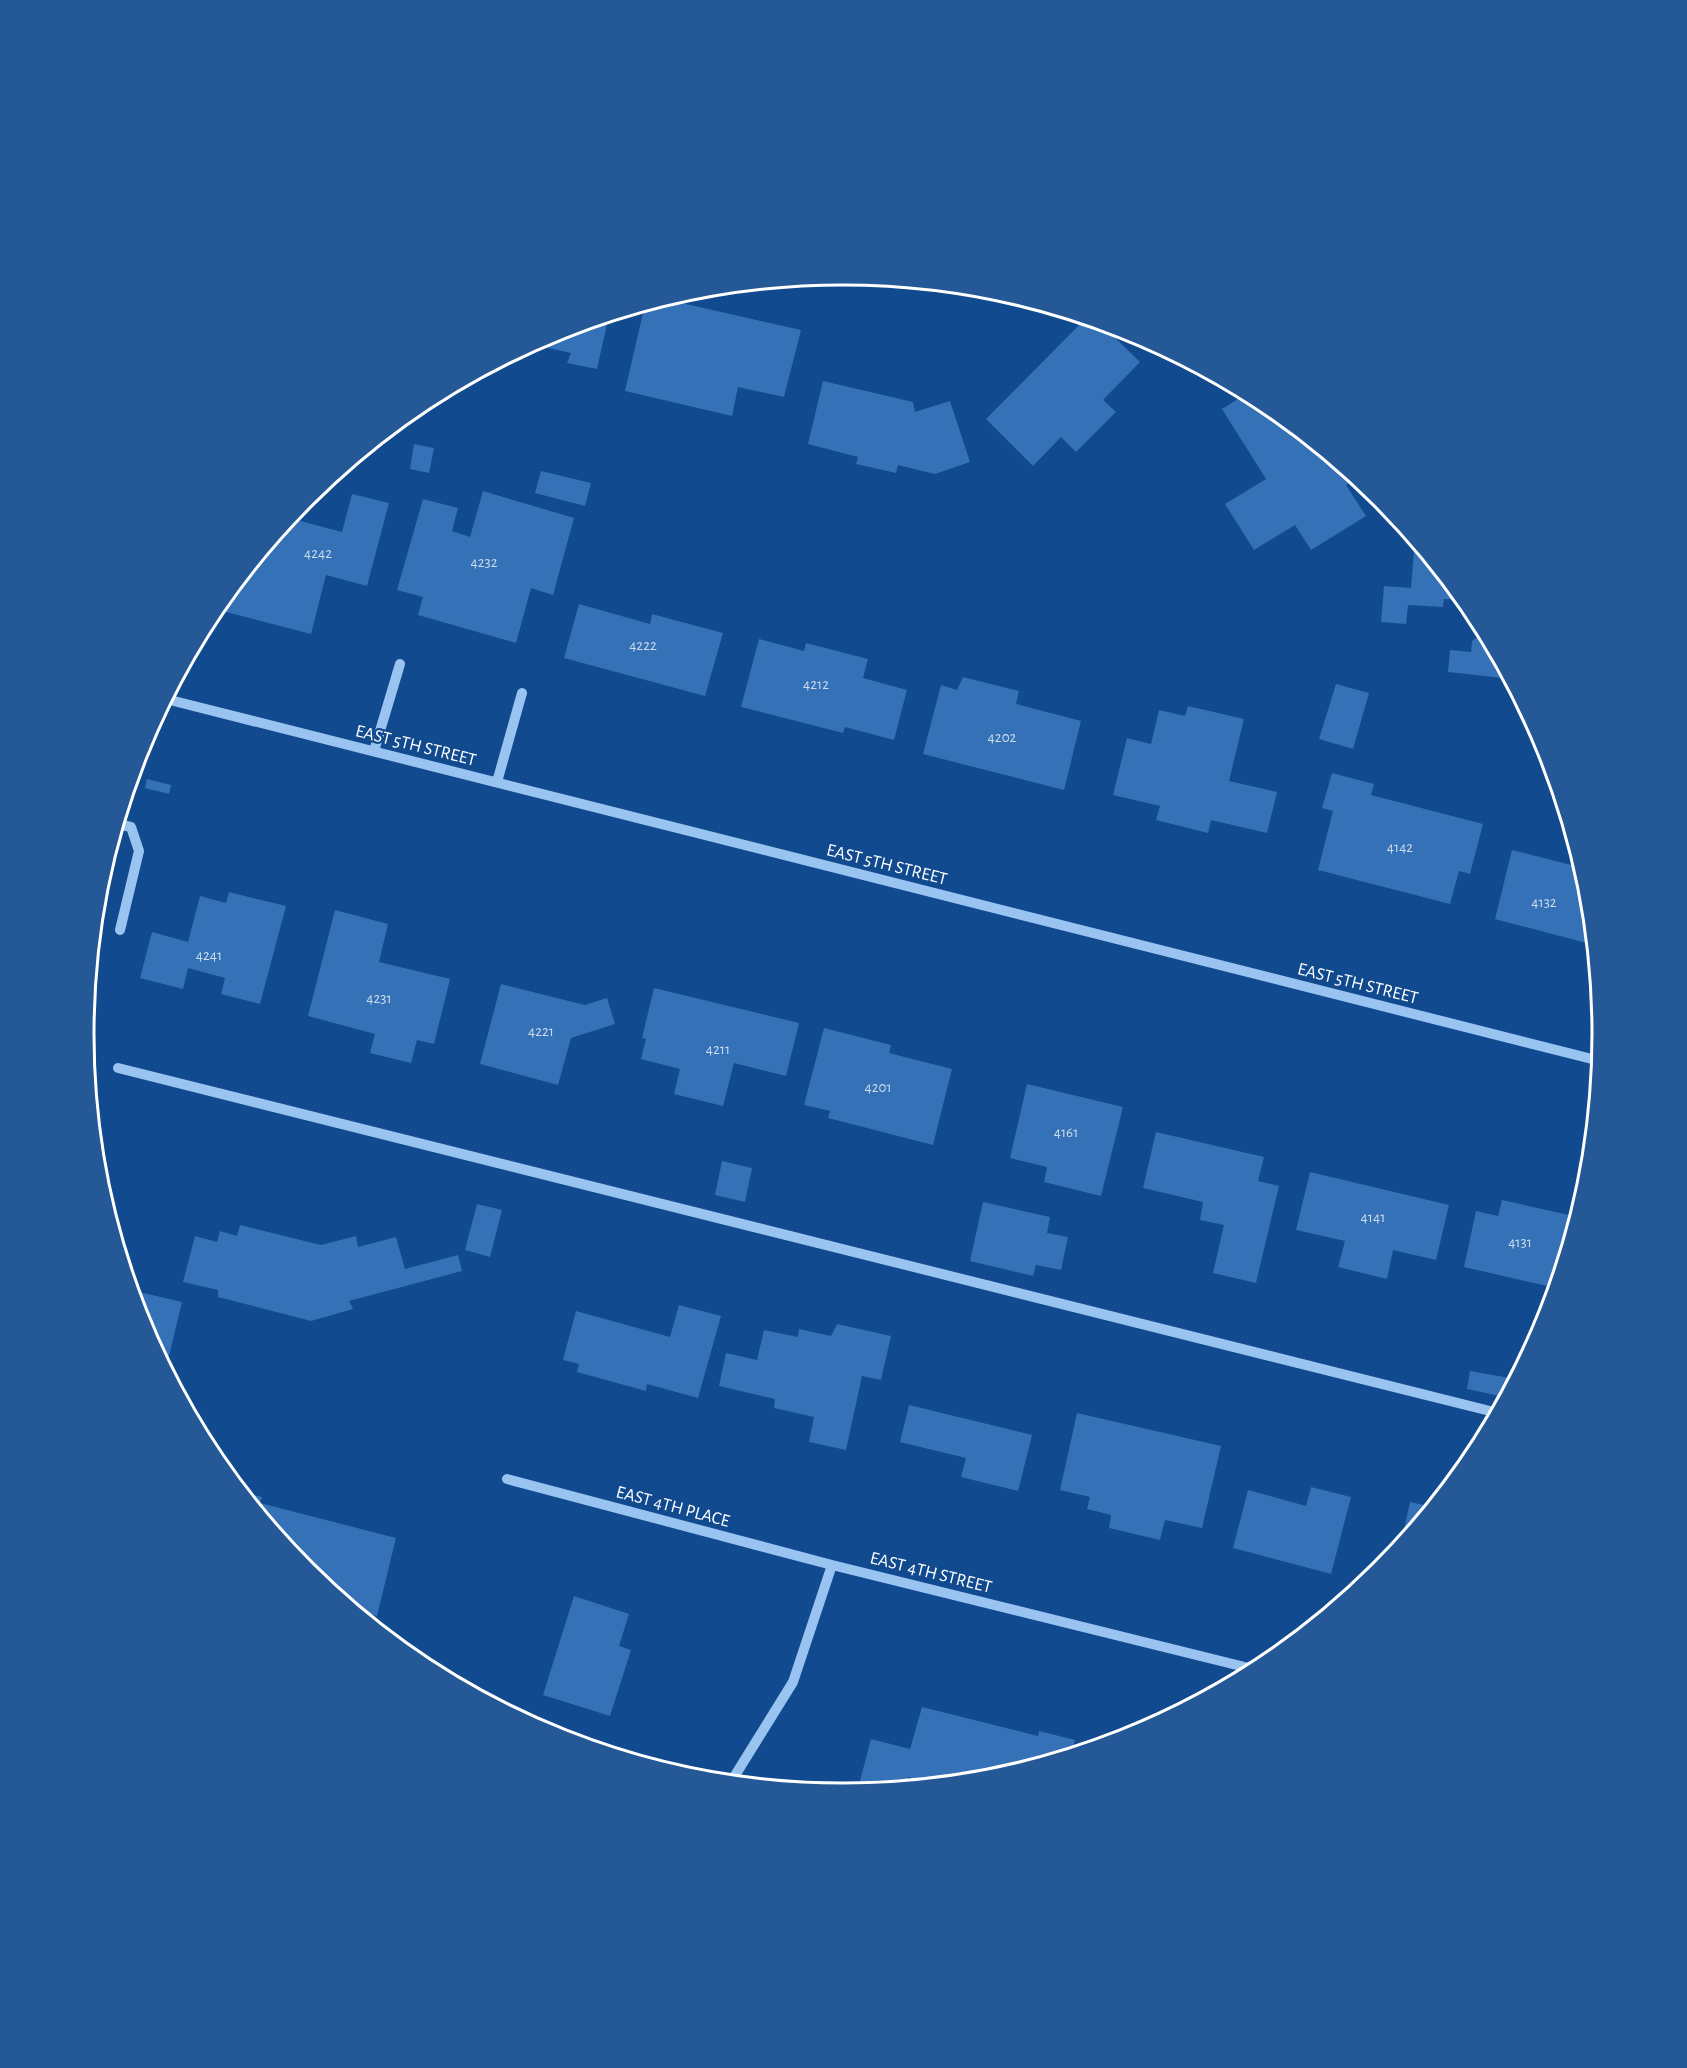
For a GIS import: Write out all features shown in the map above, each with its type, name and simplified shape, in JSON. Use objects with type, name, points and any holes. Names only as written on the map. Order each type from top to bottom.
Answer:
[{"type":"street","points":[[374,751],[400,664]]},
{"type":"street","points":[[497,782],[522,693]]},
{"type":"street","name":"EAST 5TH STREET","points":[[173,701],[1591,1059]]},
{"type":"street","points":[[120,930],[139,851],[131,827],[124,826]]},
{"type":"street","points":[[118,1068],[1491,1411]]},
{"type":"street","name":"EAST 4TH PLACE","points":[[507,1479],[832,1564]]},
{"type":"street","points":[[735,1775],[793,1682],[832,1564]]},
{"type":"street","name":"EAST 4TH STREET","points":[[832,1564],[1244,1667]]},
{"type":"building","points":[[681,303],[801,330],[784,397],[738,387],[732,416],[625,391],[643,313]]},
{"type":"building","points":[[607,324],[597,369],[567,363],[571,353],[545,347]]},
{"type":"building","points":[[1080,324],[1113,336],[1140,362],[1103,400],[1116,412],[1076,452],[1061,437],[1033,466],[986,419]]},
{"type":"building","points":[[823,381],[913,402],[915,412],[950,401],[970,462],[935,474],[898,465],[896,473],[856,464],[858,457],[808,444]]},
{"type":"building","points":[[1239,398],[1260,411],[1350,483],[1346,485],[1366,516],[1311,550],[1295,525],[1254,550],[1225,504],[1266,479],[1222,409]]},
{"type":"building","points":[[414,444],[434,448],[429,473],[410,469]]},
{"type":"building","points":[[541,471],[591,483],[585,506],[535,493]]},
{"type":"building","points":[[483,491],[574,518],[553,595],[531,588],[516,643],[418,615],[423,597],[397,590],[423,499],[458,508],[452,531],[470,537]]},
{"type":"building","points":[[352,494],[389,503],[367,586],[326,575],[311,634],[225,612],[249,578],[298,520],[342,532]]},
{"type":"building","points":[[1414,549],[1453,599],[1444,599],[1443,607],[1408,605],[1406,624],[1381,622],[1384,586],[1411,588]]},
{"type":"building","points":[[579,604],[650,624],[652,614],[723,633],[705,696],[564,658]]},
{"type":"building","points":[[1478,637],[1502,678],[1448,672],[1450,650],[1471,652],[1472,641]]},
{"type":"building","points":[[759,639],[804,651],[806,643],[868,659],[863,678],[907,690],[894,740],[845,727],[843,733],[741,707]]},
{"type":"building","points":[[963,677],[1019,691],[1016,704],[1081,721],[1064,790],[923,754],[941,685],[957,690]]},
{"type":"building","points":[[1336,684],[1369,693],[1353,749],[1319,739]]},
{"type":"building","points":[[1188,706],[1244,719],[1229,781],[1277,792],[1267,833],[1211,820],[1208,833],[1156,820],[1160,806],[1113,795],[1127,738],[1151,744],[1159,710],[1185,716]]},
{"type":"building","points":[[1332,773],[1374,784],[1371,795],[1483,824],[1470,874],[1459,871],[1450,904],[1318,870],[1333,811],[1322,808]]},
{"type":"building","points":[[147,779],[171,785],[169,794],[145,788]]},
{"type":"building","points":[[1512,850],[1573,865],[1587,943],[1495,919]]},
{"type":"building","points":[[229,892],[286,906],[260,1004],[221,994],[225,978],[188,968],[183,989],[140,978],[152,932],[188,942],[200,896],[226,903]]},
{"type":"building","points":[[335,910],[388,924],[379,962],[450,979],[434,1044],[417,1040],[411,1063],[370,1053],[375,1034],[308,1016]]},
{"type":"building","points":[[501,984],[585,1005],[607,998],[615,1024],[571,1038],[558,1085],[480,1064]]},
{"type":"building","points":[[654,988],[799,1023],[786,1076],[734,1063],[723,1106],[674,1094],[680,1069],[641,1059],[646,1039],[642,1038]]},
{"type":"building","points":[[824,1028],[891,1045],[889,1053],[952,1069],[933,1145],[828,1118],[830,1111],[804,1105]]},
{"type":"building","points":[[1027,1084],[1123,1107],[1101,1196],[1044,1182],[1047,1167],[1010,1158]]},
{"type":"building","points":[[1156,1132],[1264,1157],[1258,1181],[1279,1186],[1256,1283],[1213,1273],[1224,1225],[1200,1220],[1203,1202],[1143,1188]]},
{"type":"building","points":[[722,1161],[752,1168],[745,1202],[715,1195]]},
{"type":"building","points":[[1310,1172],[1449,1205],[1436,1260],[1393,1250],[1387,1279],[1338,1267],[1345,1241],[1296,1230]]},
{"type":"building","points":[[1502,1200],[1570,1215],[1549,1286],[1464,1267],[1476,1211],[1498,1216]]},
{"type":"building","points":[[983,1202],[1050,1217],[1047,1233],[1068,1237],[1061,1270],[1036,1265],[1033,1276],[970,1261]]},
{"type":"building","points":[[477,1204],[502,1210],[490,1257],[465,1250]]},
{"type":"building","points":[[240,1225],[321,1245],[356,1236],[358,1247],[396,1237],[405,1269],[458,1255],[462,1271],[349,1301],[353,1309],[311,1321],[218,1297],[218,1290],[183,1282],[195,1236],[217,1242],[220,1231],[237,1236]]},
{"type":"building","points":[[141,1292],[182,1302],[169,1358]]},
{"type":"building","points":[[679,1305],[721,1316],[698,1398],[647,1384],[646,1391],[577,1372],[579,1364],[563,1360],[576,1311],[670,1337]]},
{"type":"building","points":[[837,1324],[891,1336],[881,1380],[862,1376],[846,1450],[809,1442],[814,1417],[774,1408],[775,1399],[719,1386],[726,1353],[757,1360],[764,1330],[798,1337],[799,1329],[831,1336]]},
{"type":"building","points":[[1470,1371],[1508,1378],[1499,1396],[1467,1389]]},
{"type":"building","points":[[909,1405],[1032,1435],[1018,1491],[961,1477],[966,1458],[900,1442]]},
{"type":"building","points":[[1077,1413],[1221,1446],[1202,1528],[1165,1520],[1160,1540],[1109,1528],[1111,1515],[1087,1509],[1090,1497],[1060,1490]]},
{"type":"building","points":[[1311,1487],[1351,1497],[1331,1574],[1233,1548],[1248,1490],[1306,1506]]},
{"type":"building","points":[[253,1495],[262,1497],[260,1503],[396,1538],[377,1616],[372,1615],[350,1597],[314,1564],[280,1528]]},
{"type":"building","points":[[1410,1502],[1425,1505],[1407,1528],[1404,1532]]},
{"type":"building","points":[[574,1596],[629,1614],[619,1646],[631,1650],[610,1716],[543,1695]]},
{"type":"building","points":[[922,1707],[1038,1736],[1039,1731],[1075,1740],[1073,1746],[990,1769],[941,1777],[916,1779],[908,1777],[907,1780],[860,1782],[871,1739],[910,1749]]}]
